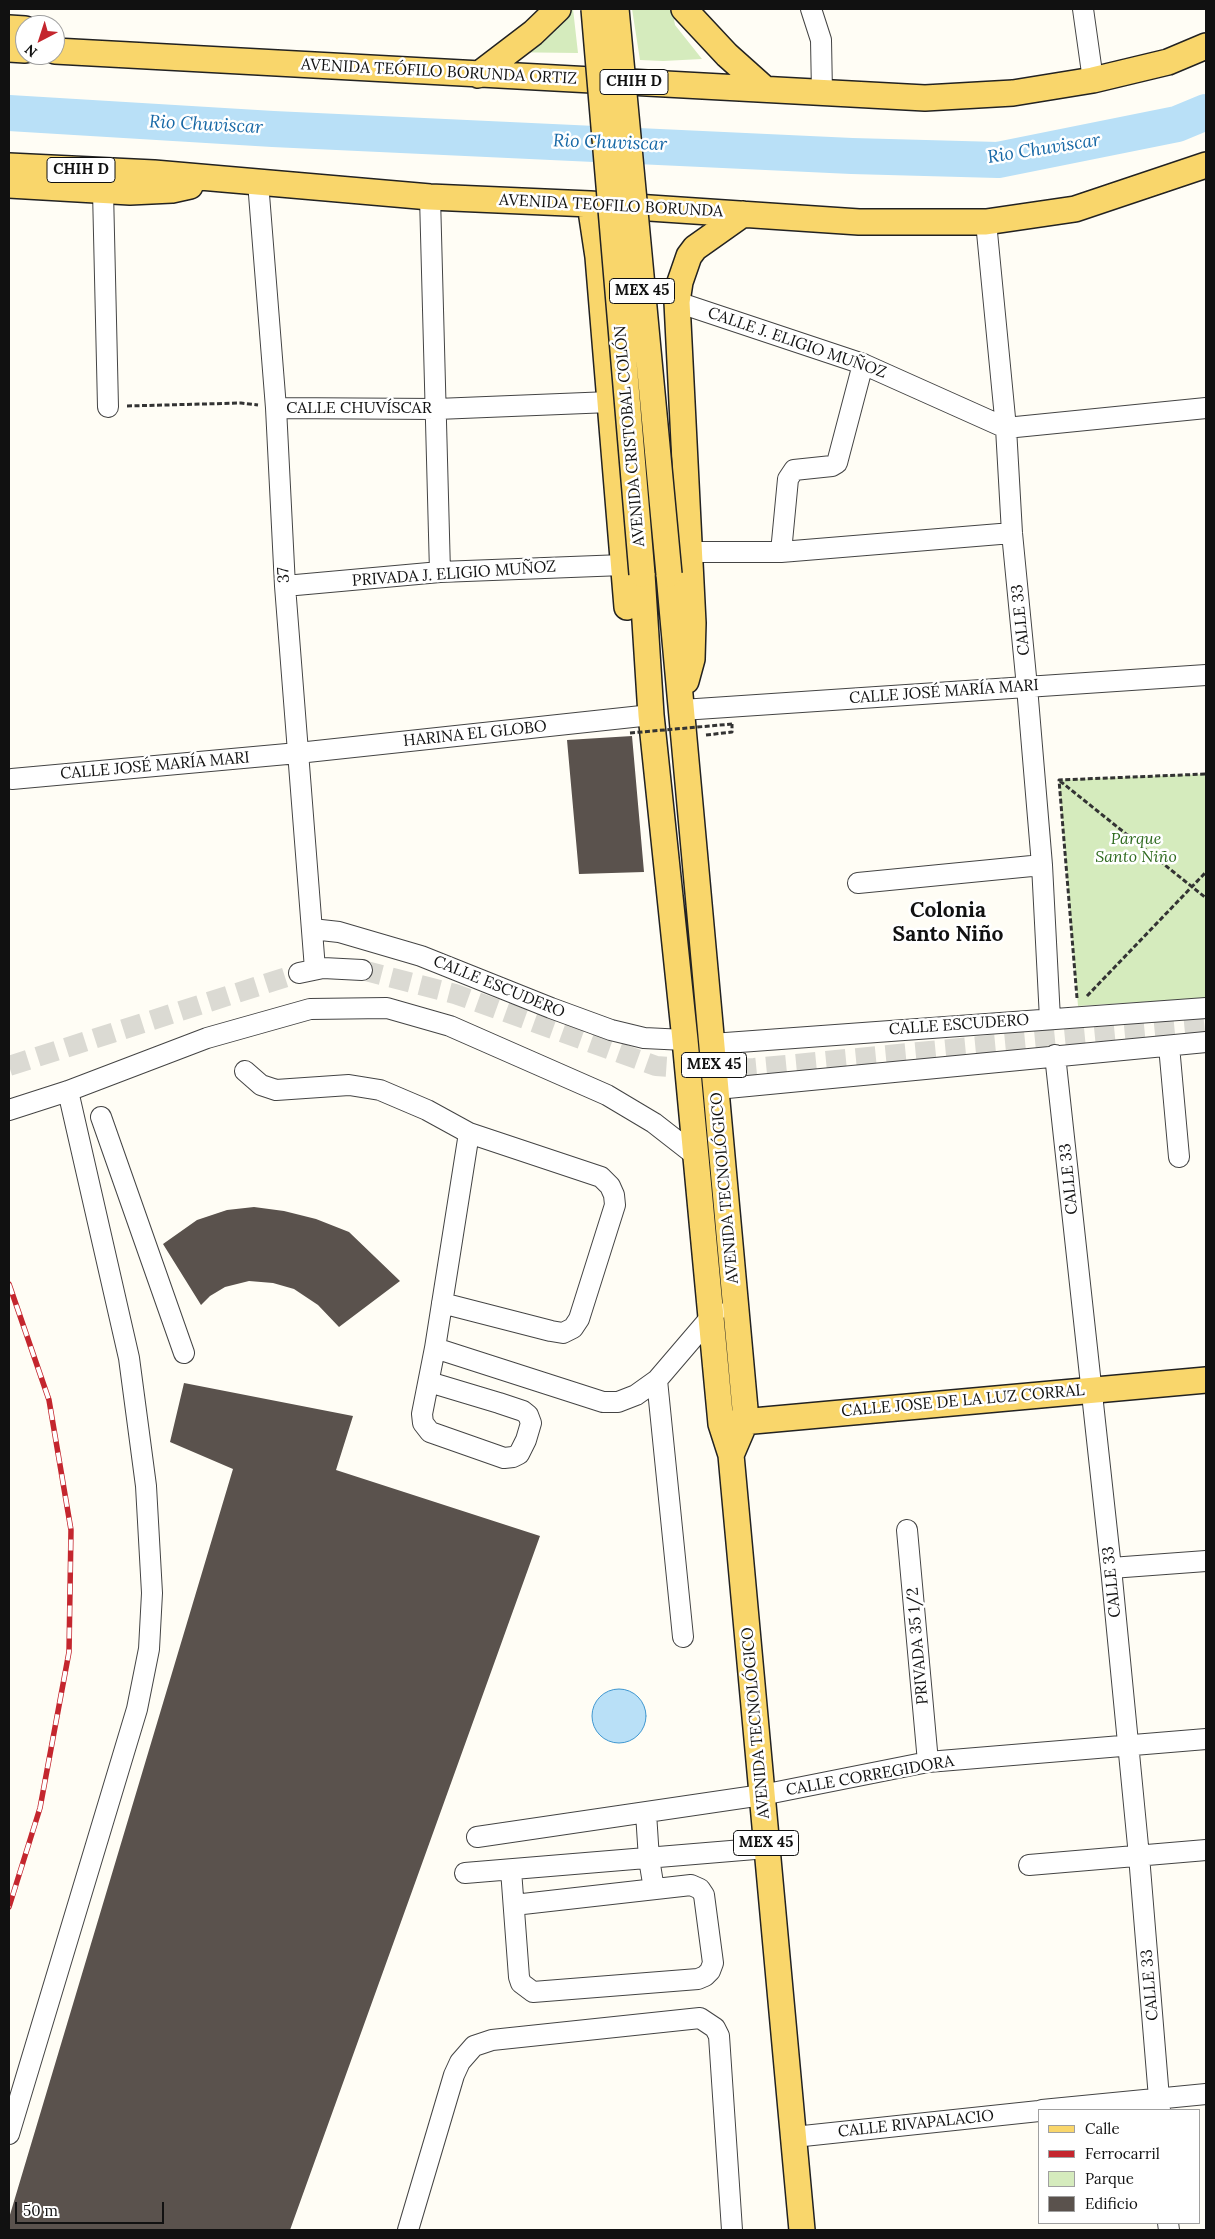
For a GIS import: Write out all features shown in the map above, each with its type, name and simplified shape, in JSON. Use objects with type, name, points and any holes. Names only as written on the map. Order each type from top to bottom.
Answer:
[{"type":"main road","points":[[478,75],[533,33],[558,9]]},
{"type":"main road","name":"AVENIDA CRISTOBAL COLÓN","points":[[594,9],[632,570],[650,704]]},
{"type":"main road","name":"AVENIDA CRISTOBAL COLÓN","points":[[616,9],[681,702]]},
{"type":"main road","points":[[684,9],[727,55],[765,89]]},
{"type":"main road","points":[[65,35],[122,53]]},
{"type":"main road","name":"AVENIDA TEÓFILO BORUNDA ORTIZ","points":[[65,51],[925,98],[972,97],[1013,93],[1093,80],[1168,62],[1206,46]]},
{"type":"main road","name":"AVENIDA TEOFILO BORUNDA","points":[[9,166],[154,173],[430,197],[590,204],[859,222],[986,222],[1076,209],[1206,165]]},
{"type":"main road","points":[[9,185],[103,192],[172,190],[210,178]]},
{"type":"main road","points":[[590,204],[598,257],[610,402],[632,570]]},
{"type":"main road","points":[[681,702],[693,647],[677,302],[680,282],[689,256],[695,248],[743,214]]},
{"type":"main road","name":"AVENIDA TECNOLÓGICO","points":[[681,702],[746,1420],[731,1455]]},
{"type":"main road","name":"AVENIDA TECNOLÓGICO","points":[[650,704],[685,1040],[721,1424],[731,1455],[802,2230]]},
{"type":"main road","name":"CALLE JOSE DE LA LUZ CORRAL","points":[[721,1424],[746,1420],[1206,1380]]},
{"type":"street","points":[[811,9],[821,40],[822,93]]},
{"type":"street","points":[[1083,9],[1093,80]]},
{"type":"street","points":[[1168,62],[1206,33]]},
{"type":"street","name":"37","points":[[258,182],[276,408],[284,586],[312,929],[307,971],[362,970]]},
{"type":"street","points":[[103,192],[108,407]]},
{"type":"street","points":[[430,197],[440,572]]},
{"type":"street","name":"CALLE 33","points":[[986,222],[1006,428],[1012,533],[1042,865],[1050,1019]]},
{"type":"street","name":"CALLE J. ELIGIO MUÑOZ","points":[[677,302],[863,364],[1006,428],[1206,408]]},
{"type":"street","points":[[781,552],[788,479],[794,470],[832,466],[836,463],[863,364]]},
{"type":"street","name":"CALLE CHUVÍSCAR","points":[[276,408],[437,409],[610,402]]},
{"type":"street","points":[[688,552],[781,552],[1012,533]]},
{"type":"street","name":"PRIVADA J. ELIGIO MUÑOZ","points":[[284,586],[440,572],[632,570]]},
{"type":"street","name":"CALLE JOSÉ MARÍA MARI","points":[[681,702],[1027,687],[1206,675]]},
{"type":"street","name":"HARINA EL GLOBO","points":[[298,752],[650,704]]},
{"type":"street","name":"CALLE JOSÉ MARÍA MARI","points":[[12,779],[298,752]]},
{"type":"street","points":[[858,883],[1042,865]]},
{"type":"street","name":"CALLE ESCUDERO","points":[[312,929],[338,932],[421,956],[611,1030],[644,1038],[685,1040]]},
{"type":"street","points":[[9,1110],[68,1091],[207,1038],[310,1009],[387,1008],[450,1026],[607,1095],[654,1123],[695,1155]]},
{"type":"street","name":"CALLE ESCUDERO","points":[[712,1044],[1206,1008]]},
{"type":"street","points":[[716,1089],[1206,1042]]},
{"type":"street","points":[[1169,1046],[1179,1157]]},
{"type":"street","name":"CALLE 33","points":[[1055,1055],[1111,1568],[1139,1856],[1160,2104]]},
{"type":"street","points":[[245,1071],[261,1084],[276,1090],[349,1085],[380,1090],[427,1110],[469,1133],[601,1178],[610,1186],[614,1195],[615,1205],[579,1319],[564,1333],[442,1303]]},
{"type":"street","points":[[9,2134],[137,1709],[149,1649],[152,1593],[146,1486],[129,1358],[68,1091]]},
{"type":"street","points":[[101,1118],[184,1353]]},
{"type":"street","points":[[429,1382],[522,1411],[528,1415],[530,1422],[520,1454],[504,1458],[430,1432],[423,1423],[422,1414],[435,1348],[469,1133]]},
{"type":"street","points":[[435,1348],[603,1402],[626,1399],[657,1380],[734,1290]]},
{"type":"street","points":[[657,1380],[683,1637]]},
{"type":"street","name":"PRIVADA 35 1/2","points":[[907,1530],[928,1762]]},
{"type":"street","points":[[1111,1568],[1206,1561]]},
{"type":"street","name":"CALLE CORREGIDORA","points":[[477,1837],[762,1795],[928,1762],[1206,1739]]},
{"type":"street","points":[[646,1813],[654,1889]]},
{"type":"street","points":[[465,1873],[650,1860],[767,1848]]},
{"type":"street","points":[[1029,1865],[1206,1850]]},
{"type":"street","points":[[511,1870],[519,1977],[521,1983],[534,1992],[698,1979],[706,1976],[713,1963],[704,1895],[700,1889],[691,1885],[514,1905]]},
{"type":"street","points":[[408,2230],[454,2075],[460,2062],[474,2046],[492,2040],[700,2018],[715,2028],[718,2036],[732,2230]]},
{"type":"street","name":"CALLE RIVAPALACIO","points":[[1060,2109],[1160,2104],[1206,2094]]},
{"type":"street","name":"CALLE RIVAPALACIO","points":[[794,2138],[1038,2110]]},
{"type":"path","name":"CALLE CHUVÍSCAR","points":[[108,407],[241,403],[276,408]]},
{"type":"path","points":[[630,733],[732,724]]},
{"type":"path","points":[[685,738],[732,732]]},
{"type":"path","points":[[1059,780],[1206,774]]},
{"type":"path","points":[[1059,780],[1206,898]]},
{"type":"path","points":[[1059,780],[1078,1006]]},
{"type":"path","points":[[1084,999],[1206,872]]},
{"type":"green space","points":[[566,9],[573,9],[578,53],[496,52]]},
{"type":"green space","points":[[632,9],[672,9],[675,25],[702,59],[640,60]]},
{"type":"green space","name":"Parque Santo Niño","points":[[1206,774],[1206,998],[1078,1006],[1059,780]]},
{"type":"water","points":[[619,1689],[629,1691],[638,1697],[644,1706],[646,1716],[644,1726],[638,1735],[629,1741],[619,1743],[609,1741],[600,1735],[594,1726],[592,1716],[594,1706],[600,1697],[609,1691]]},
{"type":"building","points":[[632,736],[644,872],[579,874],[567,740]]},
{"type":"building","points":[[254,1207],[284,1211],[316,1219],[349,1232],[400,1281],[339,1327],[318,1305],[294,1289],[273,1283],[249,1281],[225,1287],[210,1296],[201,1305],[163,1244],[197,1220],[227,1210]]},
{"type":"building","points":[[184,1383],[353,1416],[336,1470],[540,1536],[290,2230],[9,2230],[9,2218],[233,1469],[170,1442]]},
{"type":"waterway","name":"Rio Chuviscar","points":[[9,113],[273,129],[852,156],[998,160],[1177,124],[1206,112]]},
{"type":"tunnel","points":[[362,970],[455,994],[656,1066],[700,1069],[754,1068],[1206,1024]]},
{"type":"tunnel","points":[[9,1066],[299,973]]},
{"type":"railway","points":[[9,1284],[49,1400],[71,1530],[69,1652],[40,1808],[9,1907]]},
{"type":"district","name":"Colonia Santo Niño","points":[[948,923]]}]
